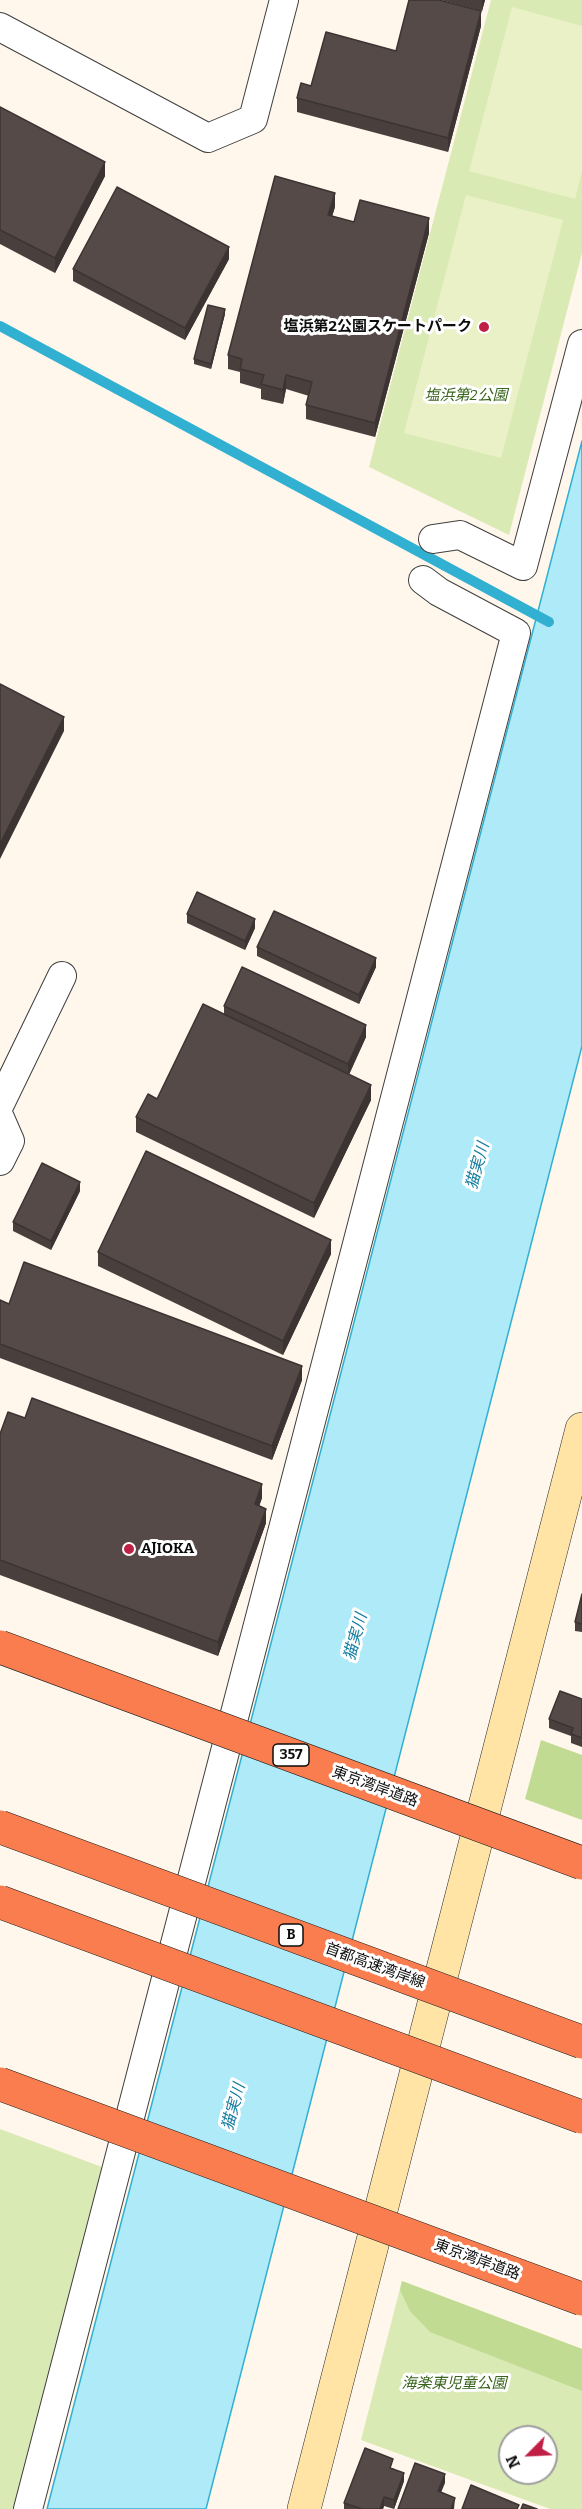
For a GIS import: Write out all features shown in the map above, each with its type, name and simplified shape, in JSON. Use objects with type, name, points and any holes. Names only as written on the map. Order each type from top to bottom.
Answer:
[{"type":"highway","name":"東京湾岸道路","points":[[0,1647],[582,1863]]},
{"type":"highway","name":"首都高速湾岸線","points":[[0,1827],[582,2042]]},
{"type":"highway","points":[[0,1902],[582,2117]]},
{"type":"highway","name":"東京湾岸道路","points":[[0,2084],[582,2299]]},
{"type":"street","points":[[0,27],[208,138],[253,119],[284,0]]},
{"type":"street","points":[[433,539],[460,535],[523,566],[582,344]]},
{"type":"street","points":[[28,2509],[516,633],[439,592],[423,580]]},
{"type":"street","points":[[0,1104],[62,976]]},
{"type":"street","points":[[0,1118],[10,1141],[0,1161]]},
{"type":"street","points":[[304,2509],[582,1428]]},
{"type":"green space","name":"塩浜第2公園","points":[[491,0],[582,0],[582,253],[509,535],[369,467]]},
{"type":"green space","points":[[512,7],[582,26],[582,171],[575,199],[469,171]]},
{"type":"green space","name":"塩浜第2公園スケートパーク","points":[[466,195],[563,220],[501,458],[404,433]]},
{"type":"green space","points":[[541,1740],[582,1755],[582,1820],[525,1799]]},
{"type":"green space","points":[[0,2129],[102,2167],[17,2509],[0,2509]]},
{"type":"green space","name":"海楽東児童公園","points":[[402,2281],[582,2349],[582,2509],[550,2509],[361,2440]]},
{"type":"green space","points":[[402,2281],[582,2349],[582,2391],[430,2332],[410,2311],[400,2290]]},
{"type":"water","name":"猫実川","points":[[582,441],[582,1046],[206,2509],[47,2509]]},
{"type":"building","points":[[409,0],[439,0],[481,11],[448,138],[297,98],[301,83],[311,86],[326,32],[396,51]]},
{"type":"building","points":[[0,107],[105,162],[55,258],[0,230]]},
{"type":"building","points":[[275,176],[335,193],[328,215],[354,222],[360,200],[429,218],[375,423],[306,405],[312,382],[286,375],[283,390],[261,384],[264,375],[240,369],[242,359],[228,355]]},
{"type":"building","points":[[117,187],[229,247],[185,328],[73,269]]},
{"type":"building","points":[[208,305],[225,309],[211,364],[194,359]]},
{"type":"building","points":[[0,684],[64,717],[0,844]]},
{"type":"building","points":[[197,892],[255,919],[245,941],[187,914]]},
{"type":"building","points":[[274,911],[376,958],[359,995],[257,947]]},
{"type":"building","points":[[242,967],[366,1025],[348,1064],[224,1006]]},
{"type":"building","points":[[203,1004],[371,1085],[314,1203],[136,1117],[148,1094],[157,1099]]},
{"type":"building","points":[[146,1151],[331,1240],[283,1341],[98,1252]]},
{"type":"building","points":[[42,1163],[80,1182],[51,1241],[13,1222]]},
{"type":"building","points":[[24,1262],[302,1366],[272,1446],[0,1344],[0,1300],[9,1304]]},
{"type":"building","name":"AJIOKA","points":[[32,1398],[262,1484],[255,1504],[266,1509],[218,1642],[0,1560],[0,1434],[8,1412],[25,1418]]},
{"type":"building","points":[[582,1594],[582,1624],[575,1622]]},
{"type":"building","points":[[560,1691],[582,1699],[582,1738],[571,1734],[573,1728],[549,1719]]},
{"type":"building","points":[[365,2448],[393,2459],[390,2468],[404,2473],[394,2500],[384,2497],[380,2509],[362,2509],[344,2503]]},
{"type":"building","points":[[415,2463],[445,2474],[438,2491],[455,2498],[451,2509],[398,2509]]},
{"type":"building","points":[[471,2485],[519,2505],[517,2509],[462,2509]]},
{"type":"building","points":[[523,2504],[537,2509],[521,2509]]},
{"type":"waterway","points":[[0,326],[549,622]]},
{"type":"place","name":"塩浜第2公園スケートパーク","points":[[484,327]]},
{"type":"place","name":"AJIOKA","points":[[129,1549]]}]
